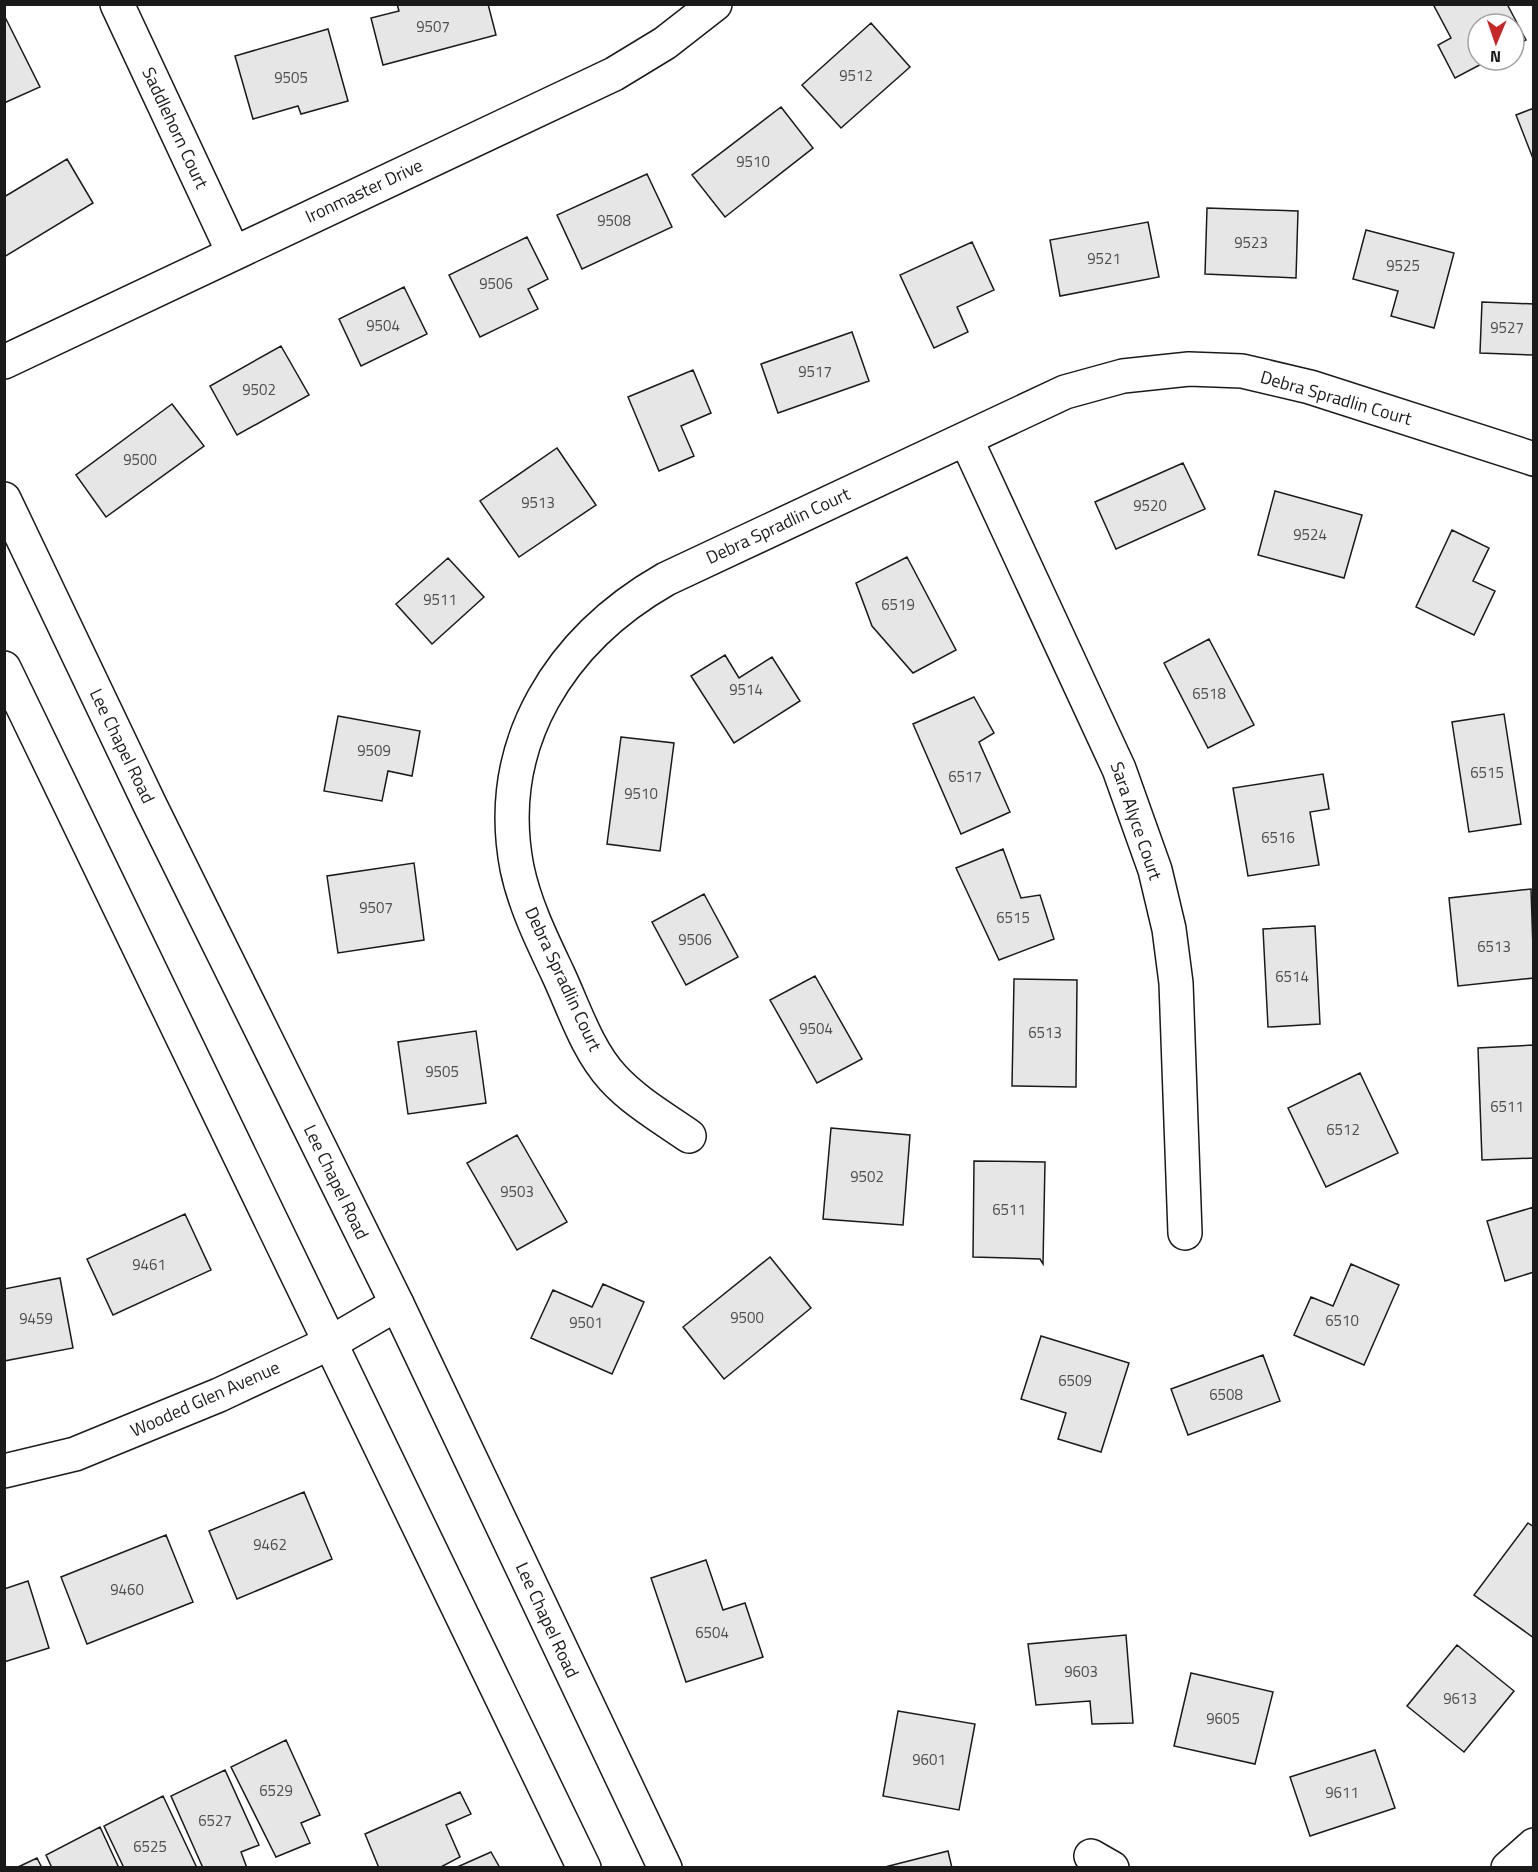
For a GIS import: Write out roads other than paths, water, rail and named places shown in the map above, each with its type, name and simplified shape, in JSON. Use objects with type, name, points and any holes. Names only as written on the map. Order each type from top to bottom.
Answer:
[{"type":"street","name":"Saddlehorn Court","points":[[117,4],[233,252]]},
{"type":"street","name":"Ironmaster Drive","points":[[4,362],[614,74],[665,43],[715,4]]},
{"type":"street","name":"Debra Spradlin Court","points":[[689,1136],[633,1096],[612,1077],[591,1044],[532,918],[518,868],[513,822],[517,770],[530,725],[551,684],[587,637],[637,595],[666,579],[1065,392],[1123,376],[1189,369],[1242,371],[1310,387],[1533,459]]},
{"type":"street","name":"Sara Alyce Court","points":[[966,439],[1119,769],[1155,870],[1169,929],[1176,983],[1185,1233]]},
{"type":"street","name":"Lee Chapel Road","points":[[4,499],[150,805],[397,1304],[665,1868]]},
{"type":"street","points":[[4,668],[332,1342],[584,1868]]},
{"type":"street","name":"Wooded Glen Avenue","points":[[4,1471],[75,1454],[219,1395],[332,1342],[397,1304]]},
{"type":"street","points":[[1508,1868],[1533,1845]]}]
